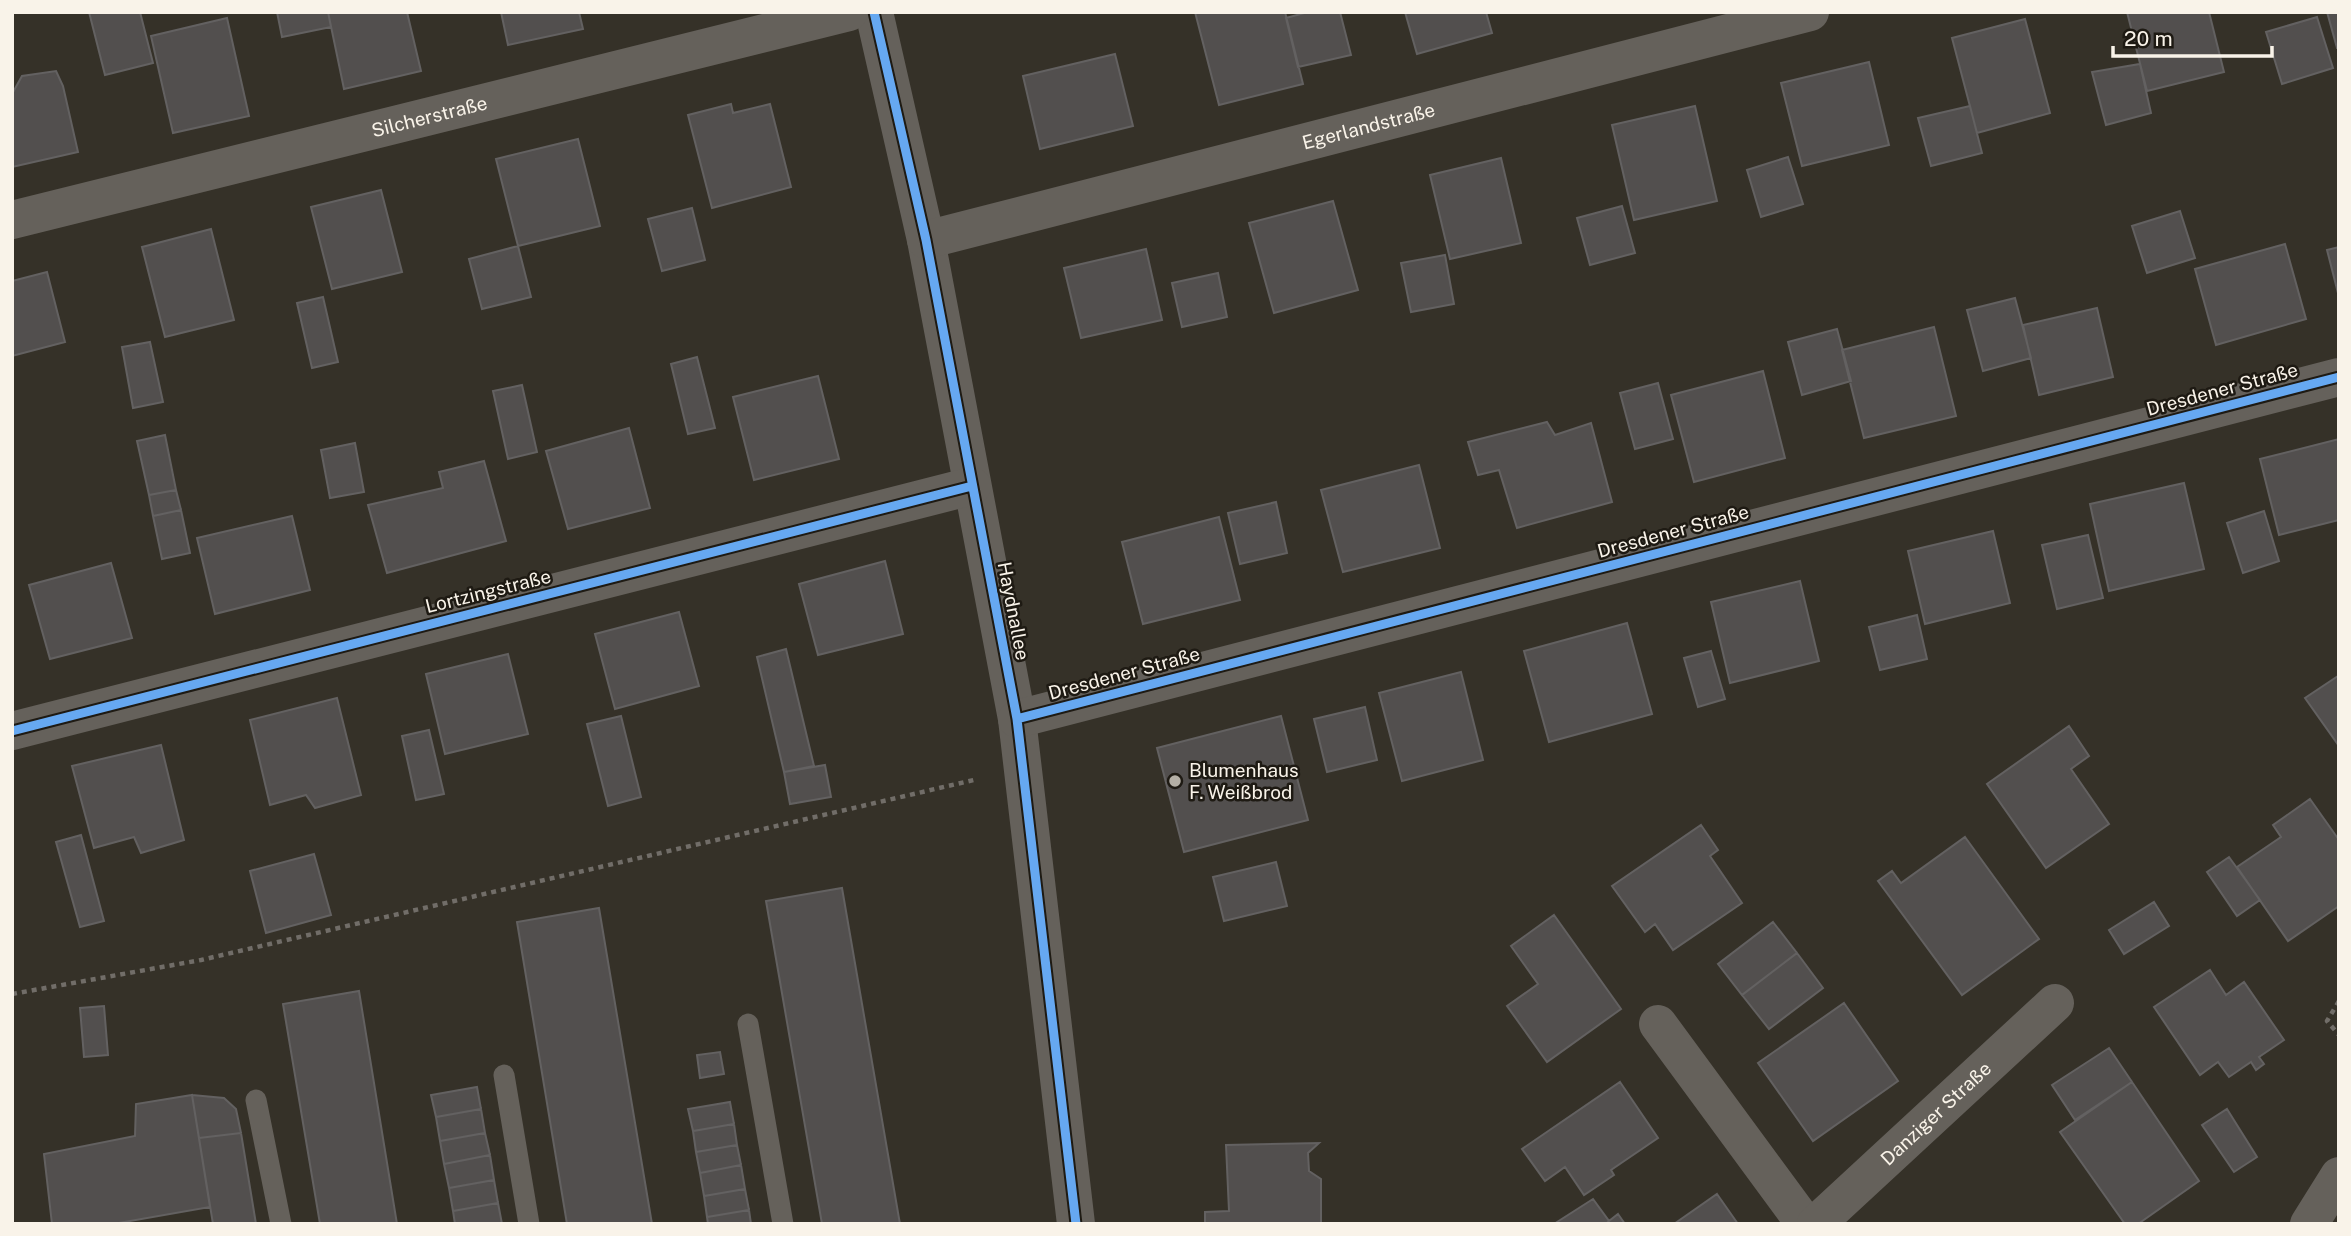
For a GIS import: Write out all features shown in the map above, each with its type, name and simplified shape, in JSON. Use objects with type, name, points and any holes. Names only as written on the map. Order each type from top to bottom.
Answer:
[{"type":"street","name":"Silcherstraße","points":[[12,220],[849,12]]},
{"type":"street","name":"Haydnallee","points":[[874,12],[926,240],[1017,719],[1076,1224]]},
{"type":"street","name":"Egerlandstraße","points":[[926,240],[1810,12]]},
{"type":"street","name":"Dresdener Straße","points":[[1017,719],[2339,377]]},
{"type":"street","name":"Lortzingstraße","points":[[12,731],[972,486]]},
{"type":"street","name":"Danziger Straße","points":[[1816,1224],[2055,1003]]},
{"type":"street","points":[[1658,1024],[1805,1224]]},
{"type":"street","points":[[2309,1224],[2336,1189]]},
{"type":"lane","points":[[748,1024],[783,1224]]},
{"type":"lane","points":[[504,1075],[529,1224]]},
{"type":"lane","points":[[256,1100],[281,1224]]},
{"type":"path","points":[[12,994],[201,960],[1023,768]]},
{"type":"path","points":[[2339,1001],[2327,1021],[2339,1035]]},
{"type":"building","points":[[89,12],[140,12],[153,63],[105,75]]},
{"type":"building","points":[[277,12],[328,12],[331,27],[282,37]]},
{"type":"building","points":[[328,12],[407,12],[421,71],[344,89]]},
{"type":"building","points":[[501,12],[579,12],[583,29],[508,45]]},
{"type":"building","points":[[1195,12],[1285,12],[1303,84],[1219,105]]},
{"type":"building","points":[[1308,12],[1340,12],[1351,55],[1298,67],[1286,18]]},
{"type":"building","points":[[1405,12],[1486,12],[1492,33],[1417,54]]},
{"type":"building","points":[[2127,12],[2209,12],[2224,72],[2147,91]]},
{"type":"building","points":[[2327,12],[2339,12],[2339,48],[2337,48]]},
{"type":"building","points":[[2317,17],[2333,68],[2282,84],[2266,32]]},
{"type":"building","points":[[227,18],[249,116],[173,133],[151,36]]},
{"type":"building","points":[[2025,19],[2050,113],[1977,133],[1952,38]]},
{"type":"building","points":[[1115,54],[1133,126],[1040,149],[1023,76]]},
{"type":"building","points":[[1869,62],[1889,145],[1802,166],[1781,83]]},
{"type":"building","points":[[2140,64],[2151,113],[2106,125],[2092,72]]},
{"type":"building","points":[[56,71],[63,86],[78,152],[12,167],[12,94],[22,76]]},
{"type":"building","points":[[731,104],[733,113],[770,104],[791,187],[712,208],[688,115]]},
{"type":"building","points":[[1695,106],[1717,201],[1634,220],[1612,125]]},
{"type":"building","points":[[1970,106],[1982,153],[1931,166],[1918,118]]},
{"type":"building","points":[[578,139],[600,226],[518,246],[496,159]]},
{"type":"building","points":[[1788,157],[1803,204],[1761,217],[1747,170]]},
{"type":"building","points":[[1501,158],[1521,243],[1450,259],[1430,175]]},
{"type":"building","points":[[381,190],[402,272],[332,289],[311,207]]},
{"type":"building","points":[[1333,201],[1358,290],[1274,313],[1249,223]]},
{"type":"building","points":[[1622,206],[1635,253],[1590,265],[1577,218]]},
{"type":"building","points":[[692,208],[705,260],[662,271],[648,219]]},
{"type":"building","points":[[2180,211],[2195,258],[2147,273],[2132,226]]},
{"type":"building","points":[[211,229],[234,320],[165,337],[142,247]]},
{"type":"building","points":[[2285,244],[2306,319],[2216,345],[2195,269]]},
{"type":"building","points":[[518,246],[531,297],[482,309],[469,259]]},
{"type":"building","points":[[2339,247],[2339,297],[2327,250]]},
{"type":"building","points":[[1146,249],[1162,320],[1081,338],[1064,268]]},
{"type":"building","points":[[1445,255],[1454,304],[1411,312],[1401,263]]},
{"type":"building","points":[[47,272],[65,342],[12,356],[12,281]]},
{"type":"building","points":[[1218,273],[1227,317],[1182,327],[1172,283]]},
{"type":"building","points":[[323,297],[338,362],[312,368],[297,303]]},
{"type":"building","points":[[2015,298],[2031,358],[1983,371],[1967,310]]},
{"type":"building","points":[[2097,308],[2113,377],[2039,395],[2023,325]]},
{"type":"building","points":[[1934,327],[1956,416],[1864,438],[1842,350]]},
{"type":"building","points":[[1837,329],[1851,381],[1802,395],[1788,342]]},
{"type":"building","points":[[150,342],[163,402],[133,408],[122,347]]},
{"type":"building","points":[[697,357],[715,428],[688,434],[671,364]]},
{"type":"building","points":[[1763,371],[1785,458],[1694,482],[1671,395]]},
{"type":"building","points":[[818,376],[839,459],[754,480],[733,397]]},
{"type":"building","points":[[1658,383],[1673,439],[1635,449],[1620,393]]},
{"type":"building","points":[[522,385],[537,452],[508,459],[493,391]]},
{"type":"building","points":[[1547,422],[1555,435],[1591,423],[1612,502],[1517,528],[1499,470],[1478,475],[1468,442]]},
{"type":"building","points":[[629,428],[650,508],[568,529],[546,451]]},
{"type":"building","points":[[165,435],[176,490],[149,495],[137,441]]},
{"type":"building","points":[[2339,439],[2339,520],[2279,535],[2260,459]]},
{"type":"building","points":[[355,443],[364,492],[330,498],[321,450]]},
{"type":"building","points":[[484,461],[506,541],[387,573],[368,505],[443,488],[439,472]]},
{"type":"building","points":[[1419,465],[1440,548],[1343,572],[1321,490]]},
{"type":"building","points":[[2184,483],[2204,569],[2109,591],[2090,504]]},
{"type":"building","points":[[176,490],[181,510],[153,516],[149,495]]},
{"type":"building","points":[[1276,502],[1287,553],[1240,564],[1228,513]]},
{"type":"building","points":[[181,510],[190,553],[162,559],[153,516]]},
{"type":"building","points":[[2264,511],[2279,561],[2243,573],[2227,523]]},
{"type":"building","points":[[292,516],[310,590],[215,614],[197,538]]},
{"type":"building","points":[[1219,517],[1240,600],[1143,624],[1122,542]]},
{"type":"building","points":[[1993,531],[2010,603],[1925,624],[1908,551]]},
{"type":"building","points":[[2088,535],[2103,598],[2057,609],[2042,545]]},
{"type":"building","points":[[885,561],[903,634],[818,655],[799,584]]},
{"type":"building","points":[[111,563],[132,638],[50,659],[29,585]]},
{"type":"building","points":[[1800,581],[1819,661],[1730,683],[1711,602]]},
{"type":"building","points":[[679,612],[699,686],[615,709],[595,634]]},
{"type":"building","points":[[1917,615],[1927,659],[1880,670],[1869,627]]},
{"type":"building","points":[[1627,623],[1652,714],[1549,742],[1524,651]]},
{"type":"building","points":[[786,649],[814,766],[784,772],[757,657]]},
{"type":"building","points":[[1711,651],[1725,699],[1698,707],[1684,658]]},
{"type":"building","points":[[508,654],[528,734],[445,754],[426,674]]},
{"type":"building","points":[[1461,672],[1483,760],[1402,781],[1379,693]]},
{"type":"building","points":[[2339,677],[2339,746],[2305,698]]},
{"type":"building","points":[[337,698],[361,795],[315,808],[306,795],[270,805],[250,720]]},
{"type":"building","points":[[1365,707],[1377,760],[1327,772],[1314,719]]},
{"type":"building","points":[[621,716],[641,797],[608,806],[587,724]]},
{"type":"building","points":[[1281,716],[1308,820],[1184,852],[1157,748]]},
{"type":"building","points":[[2069,726],[2089,756],[2071,769],[2109,824],[2046,868],[1987,784]]},
{"type":"building","points":[[429,730],[444,794],[416,800],[402,736]]},
{"type":"building","points":[[161,745],[184,840],[141,853],[134,837],[94,848],[72,766]]},
{"type":"building","points":[[825,765],[831,797],[790,804],[784,772]]},
{"type":"building","points":[[2310,799],[2339,840],[2339,906],[2288,941],[2237,867],[2281,837],[2273,825]]},
{"type":"building","points":[[1701,825],[1718,850],[1710,856],[1742,903],[1673,950],[1655,924],[1645,932],[1612,886]]},
{"type":"building","points":[[81,835],[104,921],[80,927],[56,842]]},
{"type":"building","points":[[1965,837],[2039,939],[1962,995],[1878,881],[1892,871],[1901,883]]},
{"type":"building","points":[[314,854],[331,915],[266,933],[250,871]]},
{"type":"building","points":[[2229,857],[2260,900],[2237,916],[2207,872]]},
{"type":"building","points":[[1276,862],[1287,906],[1224,921],[1213,877]]},
{"type":"building","points":[[842,888],[900,1224],[822,1224],[766,901]]},
{"type":"building","points":[[2154,902],[2169,926],[2124,954],[2109,930]]},
{"type":"building","points":[[599,908],[652,1224],[567,1224],[517,922]]},
{"type":"building","points":[[1554,915],[1621,1009],[1547,1062],[1507,1006],[1538,984],[1511,946]]},
{"type":"building","points":[[1773,922],[1797,953],[1742,995],[1718,964]]},
{"type":"building","points":[[1797,953],[1823,988],[1769,1029],[1742,995]]},
{"type":"building","points":[[2210,970],[2226,995],[2244,982],[2284,1040],[2259,1057],[2264,1064],[2256,1070],[2251,1062],[2229,1077],[2218,1062],[2200,1075],[2154,1007]]},
{"type":"building","points":[[359,991],[397,1224],[320,1224],[283,1004]]},
{"type":"building","points":[[1844,1003],[1898,1081],[1813,1141],[1758,1063]]},
{"type":"building","points":[[104,1006],[108,1055],[84,1057],[80,1008]]},
{"type":"building","points":[[2109,1048],[2132,1082],[2075,1120],[2052,1085]]},
{"type":"building","points":[[720,1052],[724,1074],[700,1078],[697,1055]]},
{"type":"building","points":[[1620,1082],[1658,1138],[1611,1170],[1614,1175],[1584,1195],[1565,1167],[1545,1181],[1522,1149]]},
{"type":"building","points":[[2132,1082],[2199,1181],[2138,1224],[2125,1224],[2060,1132]]},
{"type":"building","points":[[477,1087],[481,1109],[436,1117],[431,1095]]},
{"type":"building","points":[[192,1095],[210,1207],[113,1224],[52,1224],[44,1154],[135,1136],[136,1104]]},
{"type":"building","points":[[192,1095],[224,1098],[236,1109],[241,1133],[199,1138]]},
{"type":"building","points":[[730,1102],[734,1124],[693,1131],[688,1109]]},
{"type":"building","points":[[481,1109],[485,1133],[440,1141],[436,1117]]},
{"type":"building","points":[[2227,1109],[2257,1157],[2234,1172],[2202,1125]]},
{"type":"building","points":[[734,1124],[737,1145],[696,1152],[693,1131]]},
{"type":"building","points":[[241,1133],[256,1224],[213,1224],[199,1138]]},
{"type":"building","points":[[485,1133],[490,1155],[444,1164],[440,1141]]},
{"type":"building","points":[[1319,1143],[1308,1153],[1309,1171],[1321,1179],[1321,1224],[1205,1224],[1205,1212],[1229,1211],[1226,1145]]},
{"type":"building","points":[[737,1145],[741,1165],[700,1173],[696,1152]]},
{"type":"building","points":[[490,1155],[494,1180],[449,1188],[444,1164]]},
{"type":"building","points":[[741,1165],[745,1189],[704,1196],[700,1173]]},
{"type":"building","points":[[494,1180],[498,1203],[453,1211],[449,1188]]},
{"type":"building","points":[[745,1189],[749,1210],[707,1217],[704,1196]]},
{"type":"building","points":[[1717,1194],[1738,1224],[1674,1224]]},
{"type":"building","points":[[1593,1199],[1609,1221],[1606,1224],[1554,1224]]},
{"type":"building","points":[[498,1203],[502,1224],[455,1224],[453,1211]]},
{"type":"building","points":[[749,1210],[751,1224],[708,1224],[707,1217]]},
{"type":"building","points":[[1618,1214],[1625,1224],[1606,1224],[1609,1221]]},
{"type":"cycle path","points":[[874,12],[926,240],[1017,719],[1076,1224]]},
{"type":"cycle path","points":[[1017,719],[2339,377]]},
{"type":"cycle path","points":[[12,731],[972,486]]},
{"type":"place","name":"Blumenhaus F. Weißbrod","points":[[1175,781]]}]
